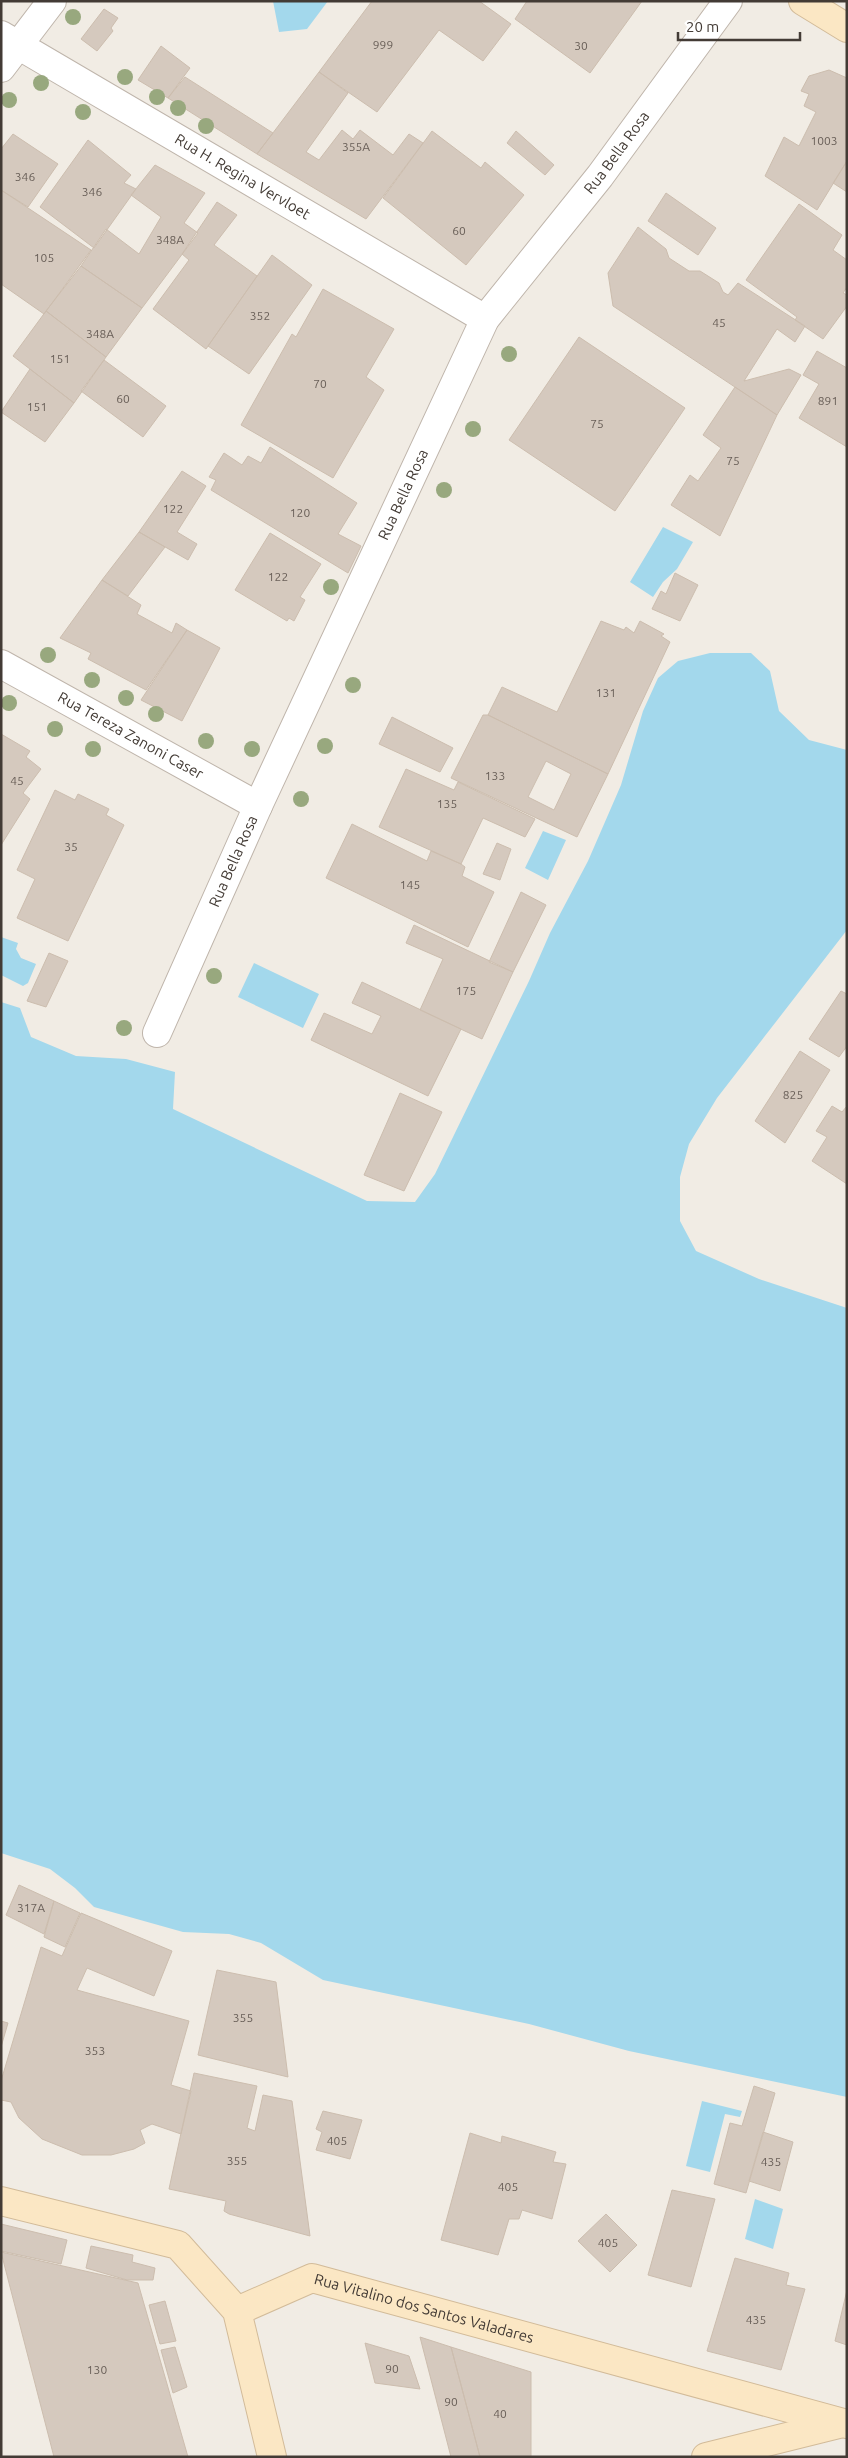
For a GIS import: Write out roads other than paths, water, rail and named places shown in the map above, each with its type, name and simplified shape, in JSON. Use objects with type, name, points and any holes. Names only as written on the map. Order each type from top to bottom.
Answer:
[{"type":"street","points":[[1,68],[10,41],[52,1]]},
{"type":"street","name":"Rua Bella Rosa","points":[[157,1033],[258,806],[485,318],[600,176],[728,1]]},
{"type":"street","points":[[803,1],[847,28]]},
{"type":"street","name":"Rua H. Regina Vervloet","points":[[10,41],[485,318]]},
{"type":"street","name":"Rua Tereza Zanoni Caser","points":[[1,664],[258,806]]},
{"type":"street","points":[[1,2201],[178,2245],[237,2311],[272,2457]]},
{"type":"street","name":"Rua Vitalino dos Santos Valadares","points":[[237,2311],[312,2278],[844,2424]]},
{"type":"street","points":[[706,2457],[844,2424]]},
{"type":"water","points":[[273,1],[328,1],[307,29],[279,32]]},
{"type":"water","points":[[663,527],[693,542],[677,569],[663,582],[653,597],[630,582]]},
{"type":"water","points":[[710,653],[751,653],[770,671],[779,711],[809,740],[847,750],[847,930],[717,1098],[689,1144],[680,1177],[680,1221],[696,1251],[759,1279],[847,1308],[847,2097],[629,2051],[529,2024],[323,1980],[261,1943],[229,1934],[183,1932],[94,1907],[75,1888],[50,1869],[1,1853],[1,1002],[20,1008],[31,1037],[76,1056],[126,1059],[175,1072],[173,1109],[367,1201],[415,1202],[435,1174],[529,981],[550,933],[588,861],[621,785],[643,711],[658,678],[678,661]]},
{"type":"water","points":[[543,831],[566,840],[548,880],[525,868]]},
{"type":"water","points":[[1,937],[18,943],[16,949],[21,958],[36,964],[28,983],[23,986],[1,975]]},
{"type":"water","points":[[254,963],[319,994],[303,1028],[238,997]]},
{"type":"water","points":[[702,2101],[742,2111],[740,2117],[725,2114],[710,2172],[686,2166]]},
{"type":"water","points":[[755,2199],[783,2209],[773,2249],[745,2239]]}]
